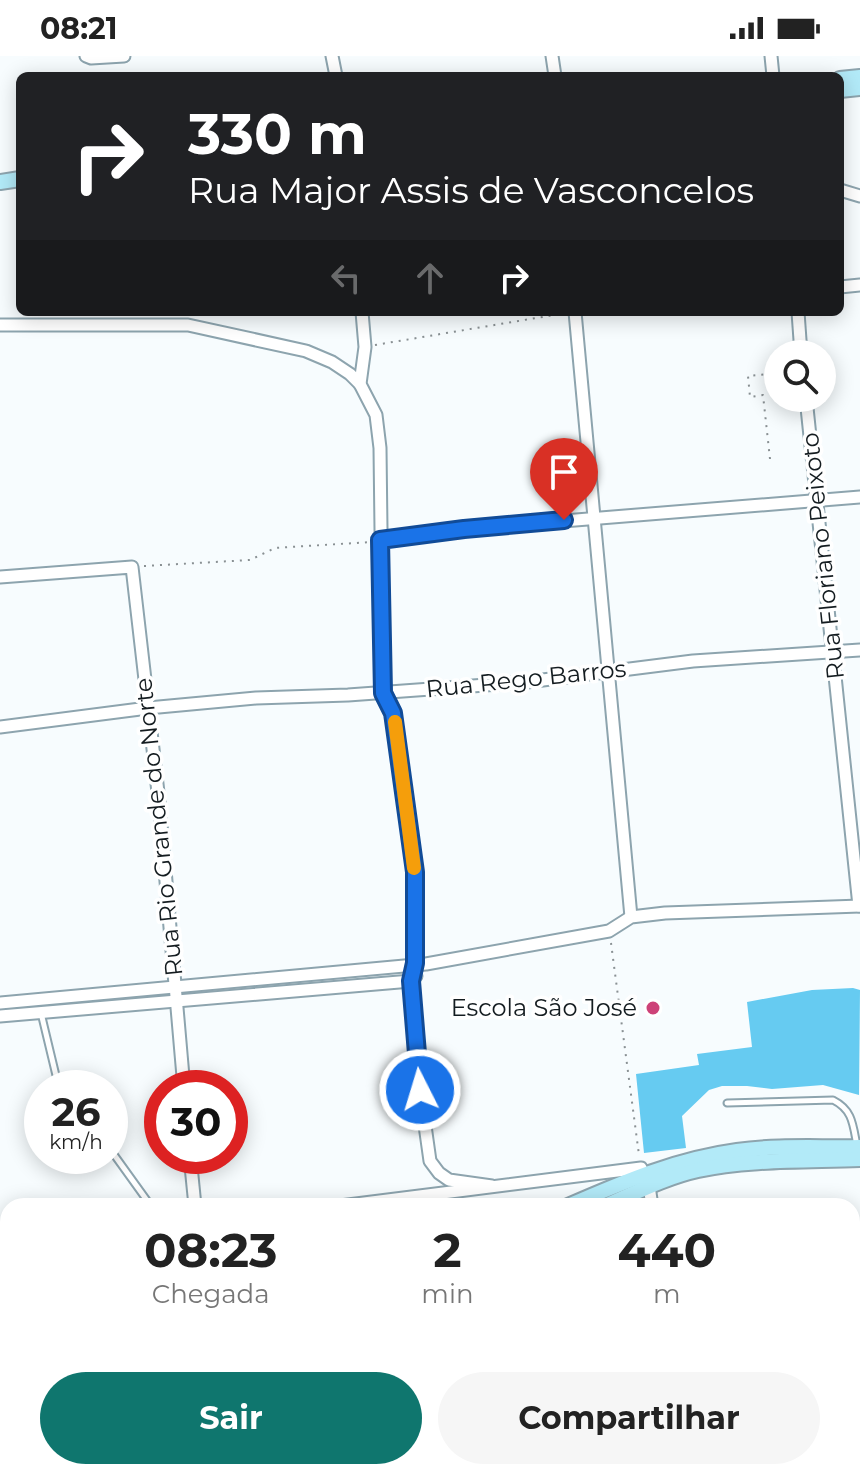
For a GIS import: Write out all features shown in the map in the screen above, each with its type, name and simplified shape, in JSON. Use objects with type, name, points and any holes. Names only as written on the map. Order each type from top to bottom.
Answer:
[{"type":"main road","points":[[589,1198],[645,1176],[859,1153]]},
{"type":"main road","points":[[616,1198],[645,1176]]},
{"type":"street","points":[[86,56],[124,56]]},
{"type":"street","points":[[360,384],[365,347],[362,316]]},
{"type":"street","points":[[575,316],[631,917]]},
{"type":"street","points":[[798,316],[800,340]]},
{"type":"street","points":[[0,325],[188,325],[306,351],[332,362],[360,384],[376,415],[380,448],[383,693],[393,713],[415,872],[420,964],[411,981],[420,1090],[430,1161],[449,1180],[492,1186]]},
{"type":"street","name":"Rua Floriano Peixoto","points":[[808,412],[859,906]]},
{"type":"street","points":[[380,540],[593,517],[860,497]]},
{"type":"street","points":[[0,577],[132,567]]},
{"type":"street","name":"Rua Rio Grande do Norte","points":[[132,567],[162,829],[182,1070]]},
{"type":"street","name":"Rua Rego Barros","points":[[0,727],[256,698],[383,693],[527,682],[693,661],[860,650]]},
{"type":"street","points":[[0,1003],[420,964],[609,931],[631,917],[665,913],[859,906]]},
{"type":"street","points":[[0,1016],[411,981]]},
{"type":"street","points":[[61,997],[62,1010]]},
{"type":"street","points":[[192,1174],[194,1198]]},
{"type":"street","points":[[401,1198],[492,1186],[645,1176],[650,1198]]},
{"type":"lane","points":[[40,1012],[54,1070]]},
{"type":"lane","points":[[727,1103],[833,1100],[845,1106],[852,1121],[859,1153]]},
{"type":"lane","points":[[128,1174],[145,1198]]},
{"type":"path","points":[[365,347],[551,316]]},
{"type":"path","points":[[764,374],[748,376],[750,397],[763,395],[764,404]]},
{"type":"path","points":[[765,412],[770,459]]},
{"type":"path","points":[[132,567],[250,560],[275,548],[336,546],[380,540]]},
{"type":"path","points":[[609,931],[645,1176]]},
{"type":"shaded area","points":[[812,990],[860,990],[859,1095],[823,1085],[772,1089],[722,1086],[709,1090],[682,1116],[686,1148],[644,1153],[636,1074],[699,1065],[697,1054],[752,1047],[747,1002]]},
{"type":"slow traffic","points":[[395,722],[414,868]]},
{"type":"place","name":"Escola São José","points":[[653,1008]]},
{"type":"route","points":[[420,1090],[411,981],[415,963],[415,872],[393,713],[383,693],[380,540],[564,520]]}]
